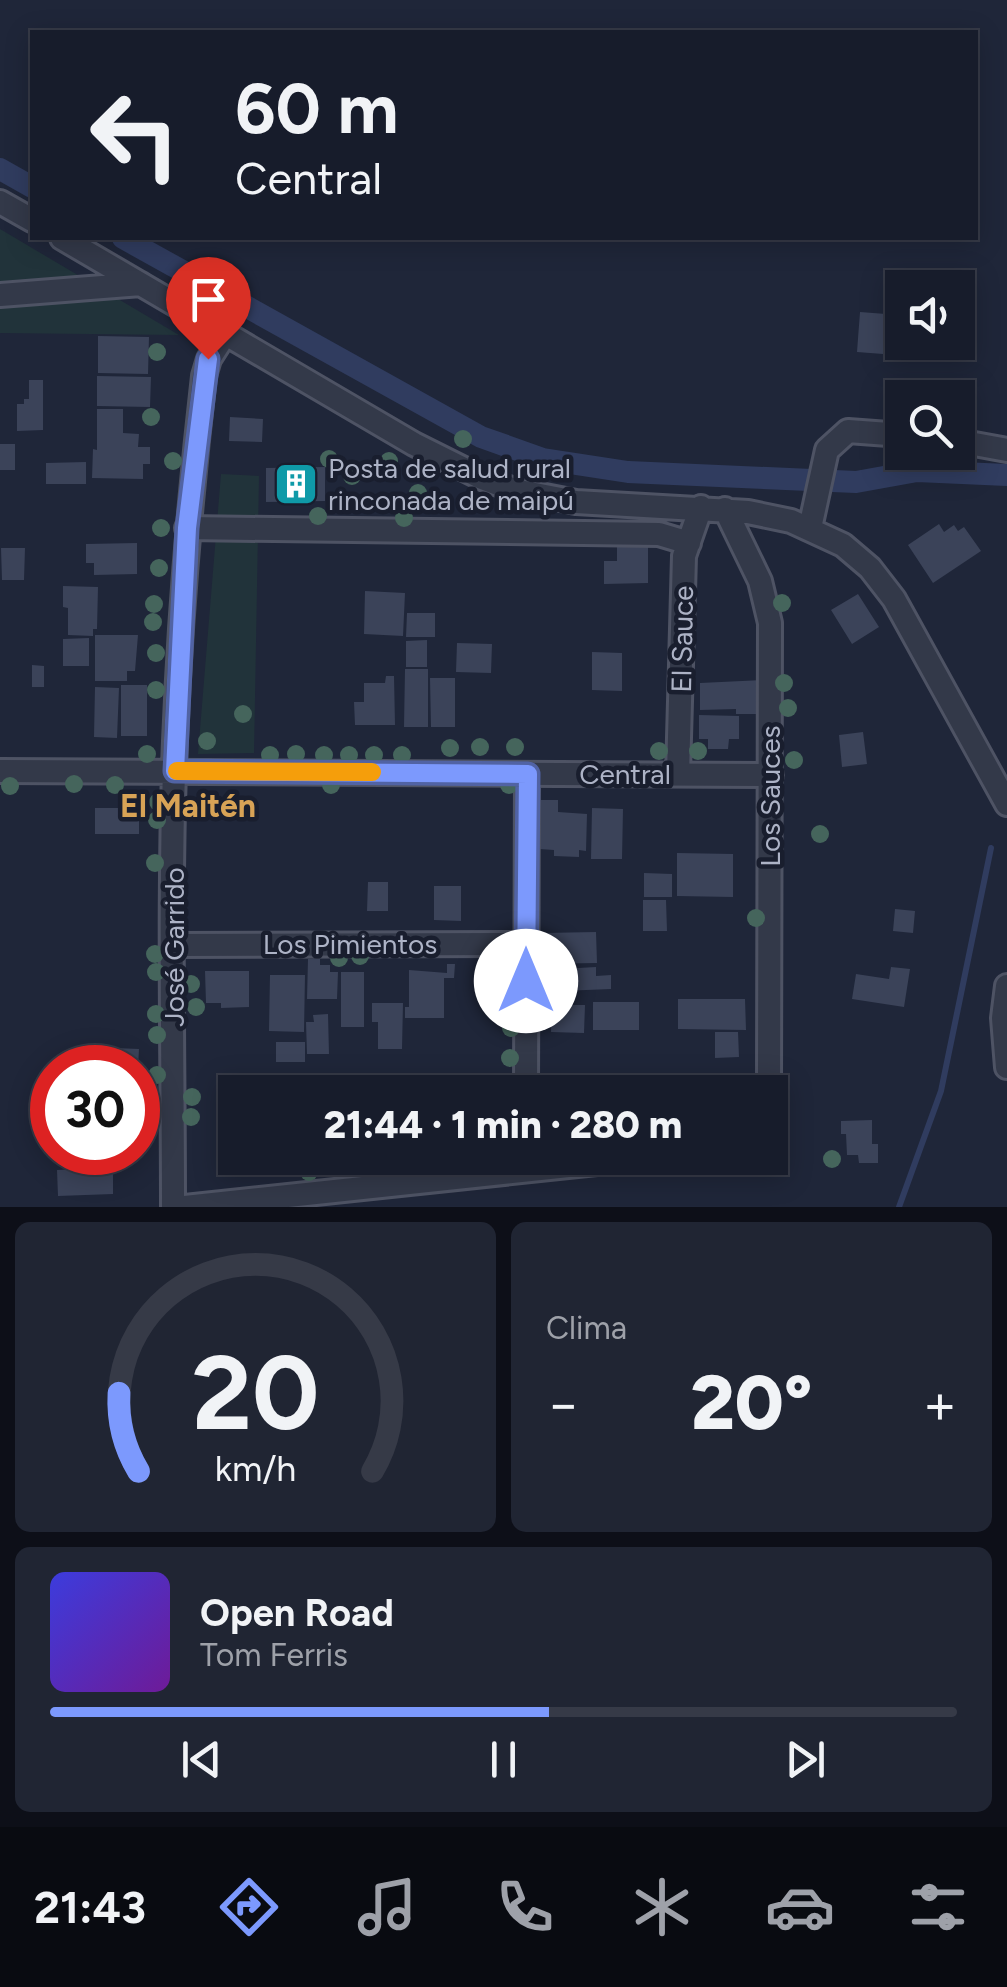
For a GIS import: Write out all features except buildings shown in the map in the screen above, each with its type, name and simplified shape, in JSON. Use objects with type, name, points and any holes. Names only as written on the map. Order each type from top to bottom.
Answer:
[{"type":"street","points":[[0,202],[30,219]]},
{"type":"street","points":[[65,240],[414,444],[482,478],[576,502],[713,508],[771,516],[810,528],[857,556],[894,599],[1007,804]]},
{"type":"street","points":[[0,295],[141,284]]},
{"type":"street","name":"José Garrido","points":[[173,1207],[175,771],[187,528],[204,376],[208,359],[225,334]]},
{"type":"street","points":[[810,528],[828,450],[848,431],[885,434]]},
{"type":"street","points":[[975,444],[1007,450]]},
{"type":"street","name":"El Sauce","points":[[678,774],[684,556],[713,508]]},
{"type":"street","name":"Los Sauces","points":[[713,508],[751,560],[767,602],[771,645],[770,1075]]},
{"type":"street","points":[[187,528],[658,534],[689,543]]},
{"type":"street","name":"Central","points":[[0,771],[771,774]]},
{"type":"street","points":[[526,1075],[528,774]]},
{"type":"street","name":"Los Pimientos","points":[[174,945],[527,944]]},
{"type":"street","points":[[1007,986],[1002,1018],[1007,1067]]},
{"type":"street","points":[[185,1207],[439,1175]]},
{"type":"shaded area","points":[[0,229],[179,335],[0,333]]},
{"type":"shaded area","points":[[221,474],[259,476],[254,753],[198,754]]},
{"type":"waterway","points":[[0,169],[30,186]]},
{"type":"waterway","points":[[127,240],[481,437],[543,459],[628,472],[856,482],[917,471],[1007,475]]},
{"type":"waterway","points":[[899,1207],[941,1091],[991,848]]},
{"type":"slow traffic","points":[[177,771],[372,772]]},
{"type":"place","name":"Posta de salud rural rinconada de maipú","points":[[296,484]]},
{"type":"district","name":"El Maitén","points":[[188,806]]},
{"type":"route","points":[[208,359],[187,528],[175,771],[528,774],[526,981]]}]
